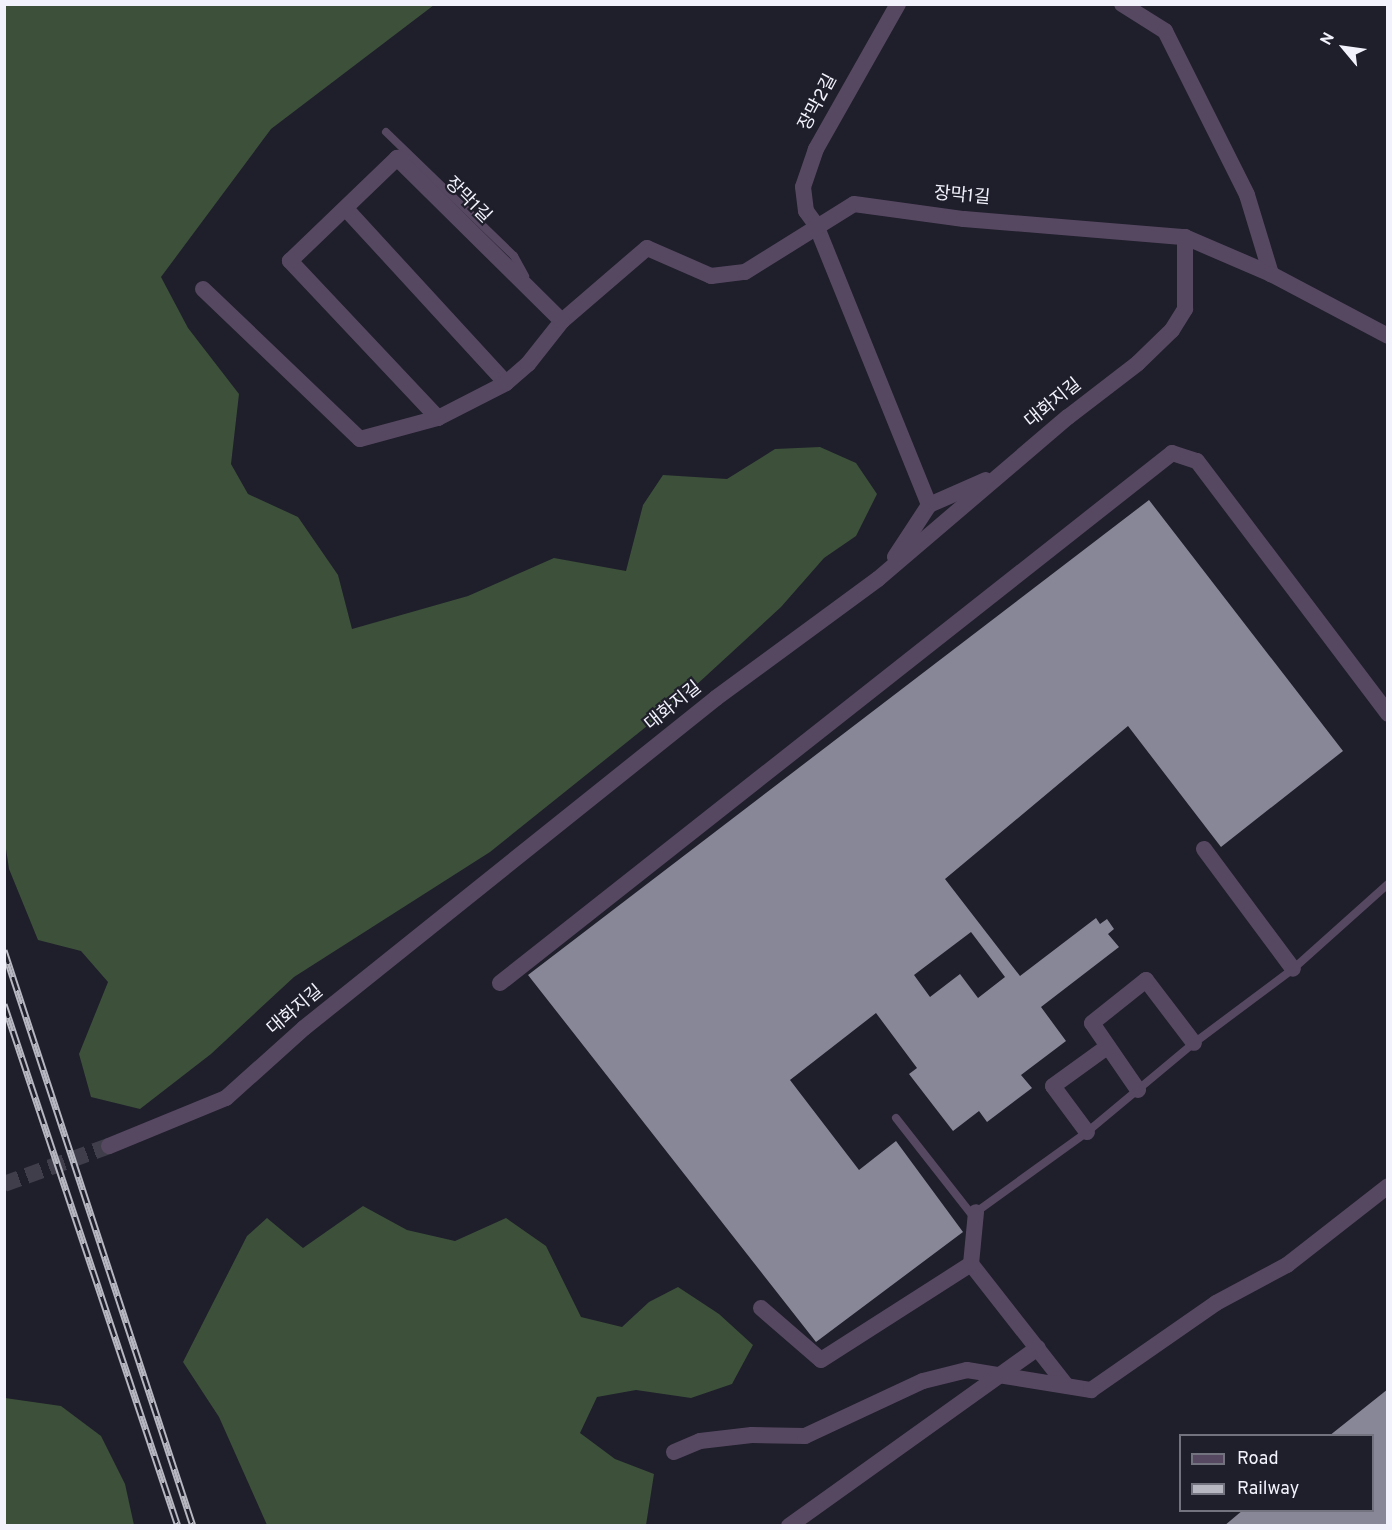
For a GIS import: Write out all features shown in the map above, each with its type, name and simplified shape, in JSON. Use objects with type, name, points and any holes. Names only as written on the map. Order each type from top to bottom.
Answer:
[{"type":"street","name":"장막2길","points":[[898,4],[816,148],[803,187],[806,211],[816,225],[929,505]]},
{"type":"street","points":[[1122,4],[1165,31],[1247,195],[1271,274]]},
{"type":"street","name":"장막1길","points":[[397,158],[562,321]]},
{"type":"street","points":[[397,158],[346,210],[290,261],[438,418]]},
{"type":"street","name":"장막1길","points":[[203,289],[360,439],[438,418],[506,383],[528,364],[562,321],[647,248],[711,276],[745,272],[776,256],[816,225],[854,204],[964,219],[1185,237],[1271,274],[1388,336]]},
{"type":"street","points":[[346,210],[506,383]]},
{"type":"street","name":"대화지길","points":[[109,1146],[226,1098],[304,1028],[716,698],[878,579],[1001,474],[1138,363],[1172,330],[1185,309],[1185,237]]},
{"type":"street","points":[[500,983],[1172,453],[1197,462],[1388,714]]},
{"type":"street","points":[[878,579],[929,505],[1001,474]]},
{"type":"street","points":[[1204,849],[1293,969]]},
{"type":"street","points":[[1138,1090],[1092,1023],[1146,980],[1194,1043]]},
{"type":"street","points":[[1087,1132],[1053,1086],[1107,1047]]},
{"type":"street","points":[[674,1452],[700,1441],[752,1435],[805,1436],[923,1381],[968,1370],[1091,1390],[1216,1303],[1287,1265],[1388,1186]]},
{"type":"street","points":[[976,1212],[971,1264],[1066,1385]]},
{"type":"street","points":[[761,1308],[821,1360],[971,1264]]},
{"type":"street","points":[[789,1526],[1038,1348]]},
{"type":"lane","points":[[397,158],[386,132],[514,256],[535,295]]},
{"type":"lane","points":[[896,1118],[972,1215],[1087,1132],[1194,1043],[1293,969],[1388,885]]},
{"type":"green space","points":[[4,5],[434,5],[271,129],[161,277],[188,328],[239,394],[231,464],[248,494],[298,517],[338,575],[352,629],[468,596],[554,558],[626,571],[643,505],[663,475],[727,479],[775,449],[820,447],[856,463],[877,494],[856,536],[824,558],[781,607],[682,698],[490,852],[294,977],[211,1054],[140,1109],[91,1097],[79,1054],[108,982],[81,951],[38,940],[9,869],[5,842]]},
{"type":"green space","points":[[363,1206],[407,1230],[455,1241],[506,1218],[546,1246],[581,1317],[622,1327],[649,1302],[678,1287],[719,1314],[753,1345],[732,1384],[691,1398],[636,1390],[597,1397],[580,1433],[615,1459],[654,1474],[646,1525],[267,1525],[219,1417],[183,1362],[247,1236],[267,1218],[303,1248]]},
{"type":"green space","points":[[5,1398],[61,1406],[101,1436],[125,1484],[134,1525],[5,1525]]},
{"type":"building","points":[[1149,500],[1343,751],[1221,847],[1128,726],[945,879],[1020,976],[1096,918],[1100,924],[1107,919],[1114,929],[1108,934],[1119,947],[1041,1007],[1066,1041],[1021,1075],[1032,1088],[987,1122],[979,1111],[953,1131],[909,1074],[917,1068],[876,1013],[790,1080],[859,1170],[896,1141],[963,1232],[816,1342],[528,975]],"holes":[[[971,932],[1005,977],[978,998],[960,974],[930,997],[914,975]]]},
{"type":"building","points":[[1388,1389],[1388,1526],[1224,1526],[1241,1512],[1374,1512],[1374,1434],[1332,1434]]},
{"type":"tunnel","points":[[4,1184],[109,1146]]},
{"type":"railway","points":[[4,950],[193,1526]]},
{"type":"railway","points":[[4,1004],[178,1526]]}]
